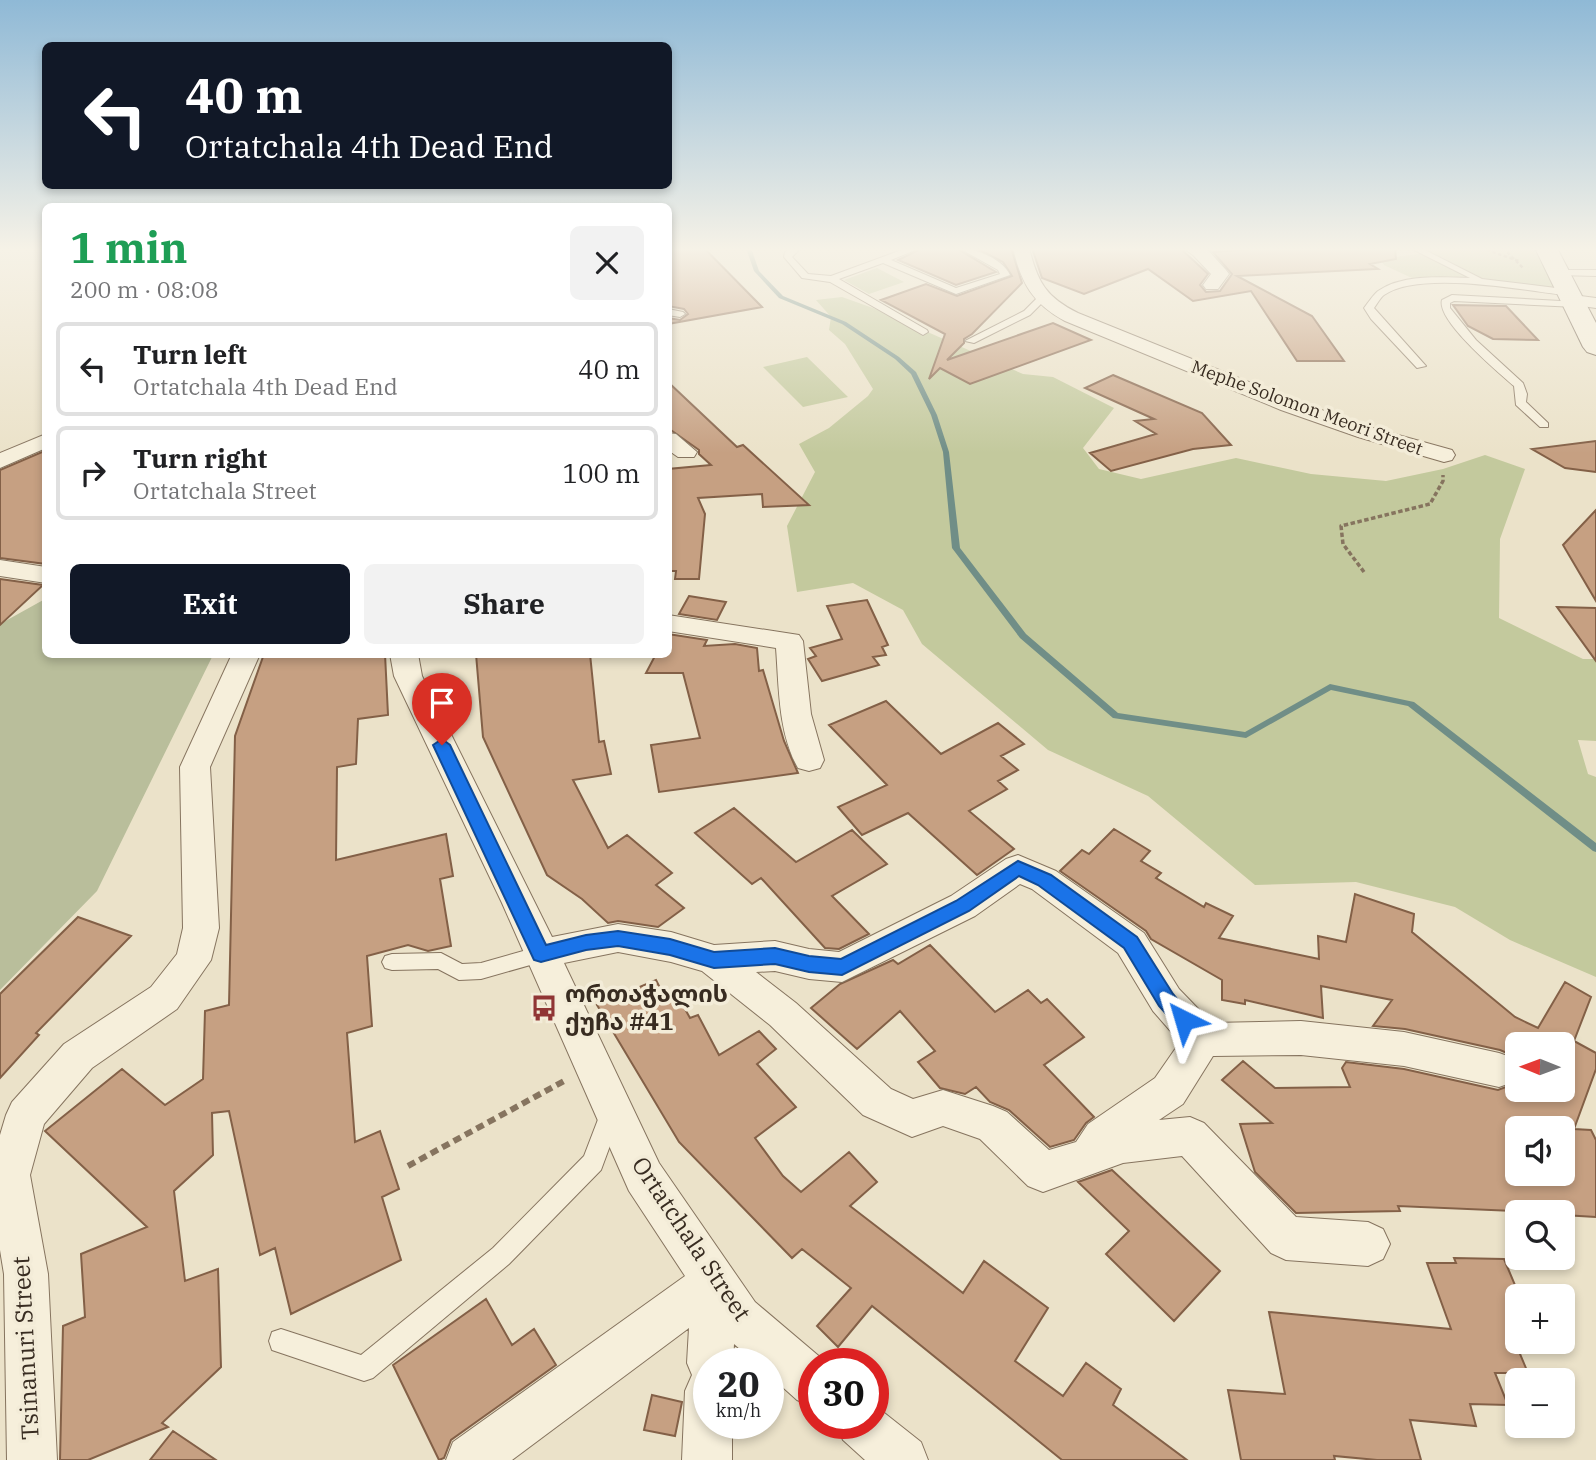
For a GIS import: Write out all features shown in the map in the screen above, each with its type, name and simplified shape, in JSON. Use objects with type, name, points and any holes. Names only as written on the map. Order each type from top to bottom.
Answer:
[{"type":"street","name":"Mephe Solomon Meori Street","points":[[1070,316],[1211,376],[1336,422],[1444,455]]},
{"type":"street","points":[[1584,316],[1596,347]]},
{"type":"street","points":[[0,461],[42,442]]},
{"type":"street","points":[[0,568],[42,574]]},
{"type":"street","points":[[672,624],[789,641],[796,714],[809,760]]},
{"type":"street","name":"Tsinanuri Street","points":[[32,1460],[26,1274],[9,1175],[26,1115],[78,1056],[164,998],[193,960],[201,928],[195,767],[244,658]]},
{"type":"street","name":"Ortatchala Street","points":[[405,658],[408,676],[594,1065],[644,1177],[739,1318],[798,1369]]},
{"type":"street","points":[[541,954],[618,938],[670,947],[714,960],[775,956],[809,964],[842,967],[963,906],[1018,868],[1044,880],[1131,943],[1166,1000],[1203,1040],[1301,1038],[1404,1049],[1499,1070]]},
{"type":"street","points":[[714,960],[783,1014],[877,1102],[912,1118],[943,1108],[993,1125],[1043,1172],[1122,1144],[1190,1136],[1286,1238],[1368,1244]]},
{"type":"street","points":[[1085,1159],[1102,1138],[1169,1091],[1203,1040]]},
{"type":"street","points":[[711,1348],[715,1281]]},
{"type":"street","points":[[471,1460],[715,1281]]},
{"type":"street","points":[[707,1460],[708,1439]]},
{"type":"street","points":[[879,1439],[903,1460]]},
{"type":"lane","points":[[896,316],[923,332]]},
{"type":"lane","points":[[970,341],[1021,316]]},
{"type":"lane","points":[[1374,316],[1421,366]]},
{"type":"lane","points":[[1451,316],[1472,342],[1519,386],[1522,394],[1520,404],[1544,425]]},
{"type":"lane","points":[[392,962],[441,961],[458,972],[481,971],[541,954]]},
{"type":"lane","points":[[281,1341],[364,1369],[501,1256],[593,1163],[612,1110]]},
{"type":"path","name":"Mephe Solomon Meori Street","points":[[1364,572],[1343,544],[1341,526],[1430,504],[1443,481],[1444,455]]},
{"type":"path","points":[[408,1166],[594,1065]]},
{"type":"green space","points":[[891,316],[1023,374],[1053,377],[1114,408],[1083,448],[1099,469],[1141,479],[1236,458],[1311,474],[1386,481],[1443,469],[1485,455],[1525,469],[1500,539],[1499,618],[1583,659],[1596,659],[1596,741],[1578,740],[1588,774],[1596,777],[1596,977],[1510,940],[1455,907],[1356,882],[1255,885],[1148,796],[1048,750],[922,644],[903,610],[853,583],[797,592],[787,526],[815,472],[799,444],[829,428],[873,389],[845,344],[829,330],[831,317]]},
{"type":"green space","points":[[807,357],[848,397],[803,407],[763,367]]},
{"type":"green space","points":[[42,601],[42,658],[212,658],[97,891],[0,990],[0,624]]},
{"type":"building","points":[[685,316],[711,316],[672,323],[672,319],[680,320]]},
{"type":"building","points":[[911,316],[990,316],[964,339],[964,343],[947,360],[1053,323],[1091,340],[970,384],[940,368],[929,379],[945,334]]},
{"type":"building","points":[[1268,316],[1312,316],[1344,361],[1297,361]]},
{"type":"building","points":[[1461,316],[1516,316],[1538,340],[1493,339],[1468,326]]},
{"type":"building","points":[[1113,375],[1202,413],[1231,445],[1193,449],[1111,471],[1090,453],[1156,434],[1135,421],[1154,419],[1085,388]]},
{"type":"building","points":[[672,386],[737,447],[743,445],[809,505],[763,507],[762,494],[698,498],[705,514],[699,579],[675,579],[676,571],[672,571],[672,469],[711,465],[699,454],[699,450],[672,431]]},
{"type":"building","points":[[1596,441],[1596,472],[1565,468],[1532,449]]},
{"type":"building","points":[[42,452],[42,563],[0,558],[0,470]]},
{"type":"building","points":[[1596,510],[1596,601],[1563,545]]},
{"type":"building","points":[[0,579],[42,585],[42,586],[0,625]]},
{"type":"building","points":[[689,596],[726,602],[717,620],[679,614]]},
{"type":"building","points":[[867,600],[888,645],[882,647],[886,655],[873,657],[879,665],[822,681],[808,659],[816,656],[810,648],[842,639],[827,606]]},
{"type":"building","points":[[1557,607],[1596,608],[1596,661]]},
{"type":"building","points":[[672,635],[707,640],[704,646],[735,644],[757,648],[759,671],[763,670],[784,741],[798,773],[659,792],[651,745],[700,738],[683,673],[646,673],[654,658],[672,658]]},
{"type":"building","points":[[263,658],[385,658],[388,715],[358,719],[356,764],[337,767],[336,860],[446,834],[453,876],[440,879],[451,946],[428,951],[408,945],[367,956],[372,1026],[347,1033],[355,1142],[380,1131],[399,1189],[382,1197],[401,1260],[291,1314],[275,1248],[260,1255],[229,1111],[212,1113],[213,1155],[174,1191],[185,1281],[218,1269],[221,1367],[162,1423],[168,1427],[88,1460],[60,1460],[63,1326],[85,1317],[81,1254],[147,1227],[45,1131],[122,1069],[165,1105],[203,1079],[205,1011],[229,1005],[235,736]]},
{"type":"building","points":[[476,658],[590,658],[599,742],[604,741],[611,774],[573,780],[608,848],[627,835],[672,873],[656,885],[684,908],[658,927],[618,921],[608,923],[582,899],[547,875],[483,737]]},
{"type":"building","points":[[886,701],[941,754],[998,723],[1024,744],[1001,756],[1018,770],[998,781],[1007,789],[969,811],[1014,849],[977,875],[908,813],[862,835],[838,807],[887,785],[829,725]]},
{"type":"building","points":[[734,808],[796,862],[852,830],[887,864],[832,896],[869,934],[839,949],[825,948],[761,878],[752,884],[695,833]]},
{"type":"building","points":[[1114,829],[1150,851],[1141,861],[1161,873],[1156,878],[1204,907],[1206,903],[1233,916],[1219,938],[1319,959],[1318,936],[1346,942],[1355,894],[1414,914],[1412,932],[1515,1017],[1538,1028],[1565,982],[1591,997],[1575,1038],[1575,1032],[1505,1032],[1505,1052],[1405,1029],[1373,1026],[1392,1000],[1321,986],[1323,1018],[1245,1000],[1245,1004],[1222,1000],[1222,980],[1151,939],[1146,931],[1060,871],[1082,850],[1089,854]]},
{"type":"building","points":[[78,917],[131,936],[36,1033],[39,1035],[0,1078],[0,994]]},
{"type":"building","points":[[930,945],[995,1012],[1028,990],[1041,1003],[1047,999],[1084,1037],[1044,1065],[1094,1117],[1074,1140],[1050,1147],[1009,1110],[990,1102],[976,1087],[965,1094],[940,1088],[918,1062],[935,1051],[900,1011],[857,1049],[811,1008],[840,984],[893,960],[898,964]]},
{"type":"building","points":[[656,980],[664,996],[675,991],[690,1018],[698,1015],[719,1055],[759,1031],[776,1049],[757,1064],[796,1107],[755,1138],[783,1176],[801,1192],[849,1152],[877,1182],[850,1206],[963,1293],[984,1261],[1048,1308],[1015,1361],[1063,1396],[1086,1363],[1121,1389],[1113,1405],[1187,1460],[1062,1460],[872,1306],[838,1347],[817,1326],[851,1288],[802,1249],[792,1258],[679,1142],[597,1005]]},
{"type":"building","points":[[1575,1042],[1596,1053],[1596,1069],[1575,1126],[1575,1116],[1505,1116],[1505,1186],[1575,1186],[1575,1129],[1591,1130],[1596,1140],[1596,1217],[1575,1216],[1575,1200],[1505,1200],[1505,1211],[1398,1206],[1400,1211],[1296,1213],[1255,1172],[1240,1124],[1272,1123],[1222,1080],[1243,1061],[1275,1088],[1350,1087],[1342,1068],[1346,1062],[1404,1069],[1498,1090],[1505,1087],[1505,1102],[1575,1102]]},
{"type":"building","points":[[1112,1170],[1220,1271],[1174,1321],[1106,1254],[1129,1231],[1078,1182]]},
{"type":"building","points":[[1454,1258],[1504,1259],[1505,1270],[1509,1270],[1515,1284],[1505,1284],[1505,1354],[1520,1354],[1526,1368],[1505,1368],[1505,1373],[1495,1373],[1505,1398],[1505,1405],[1470,1404],[1476,1426],[1410,1420],[1421,1460],[1334,1456],[1335,1460],[1241,1460],[1228,1390],[1285,1394],[1269,1312],[1451,1329],[1427,1263],[1456,1263]]},
{"type":"building","points":[[486,1299],[512,1345],[534,1329],[556,1365],[451,1440],[444,1458],[439,1460],[393,1365]]},
{"type":"building","points":[[652,1395],[682,1402],[675,1436],[644,1430]]},
{"type":"building","points":[[173,1431],[216,1460],[150,1460]]},
{"type":"waterway","points":[[827,316],[844,323],[897,358],[914,373],[934,415],[946,452],[956,548],[1023,636],[1116,716],[1246,735],[1330,687],[1411,704],[1596,848]]},
{"type":"place","name":"ორთაჭალის ქუჩა #41","points":[[544,1008]]},
{"type":"route","points":[[442,745],[541,954],[618,938],[670,947],[714,960],[775,956],[809,964],[842,967],[963,906],[1018,868],[1044,880],[1131,943],[1166,1000],[1184,1020]]}]
